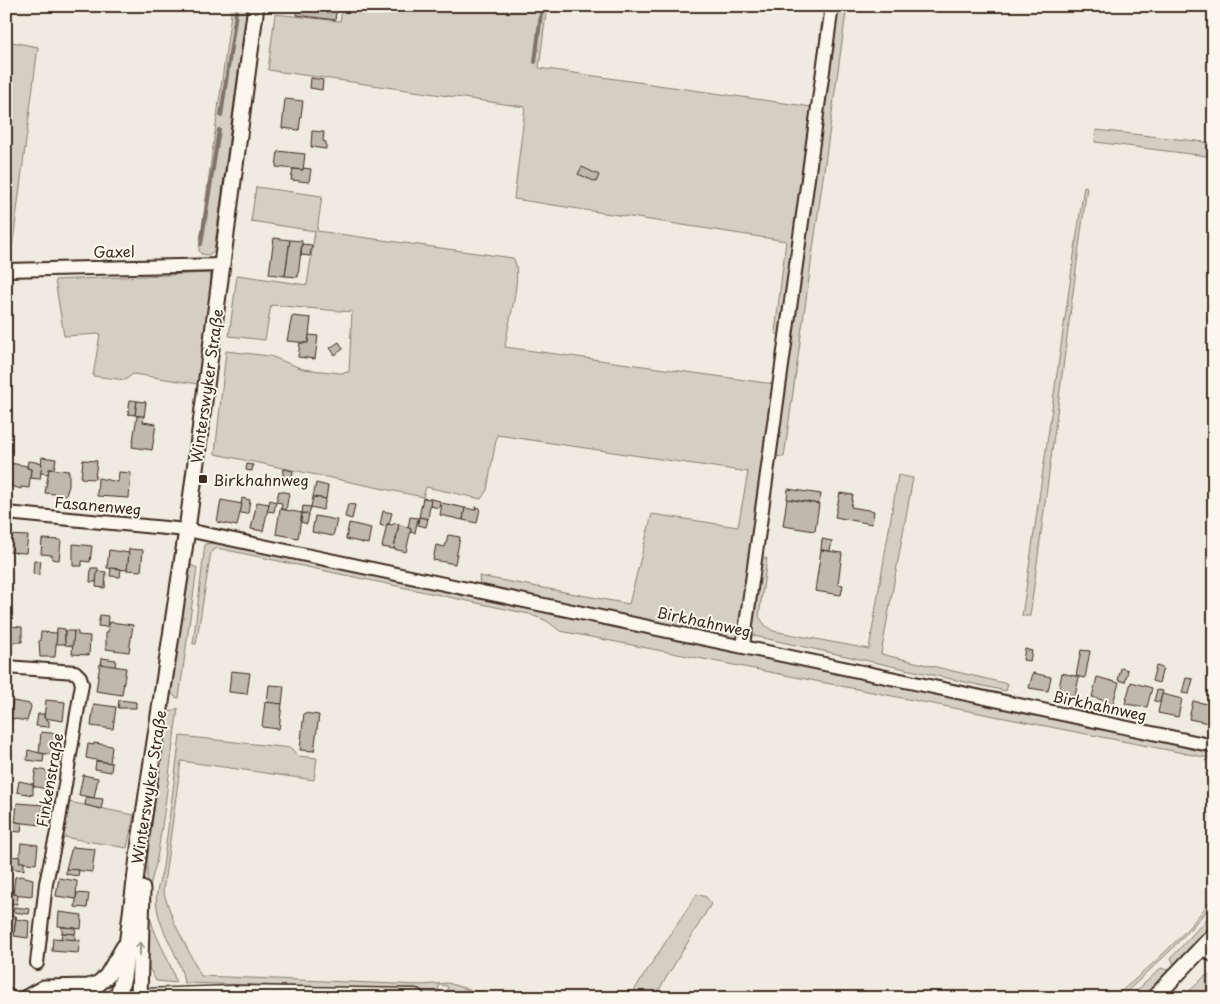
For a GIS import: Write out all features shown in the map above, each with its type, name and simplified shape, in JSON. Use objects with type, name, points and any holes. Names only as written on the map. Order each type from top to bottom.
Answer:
[{"type":"main road","points":[[145,998],[164,996],[382,996],[415,998]]},
{"type":"street","name":"Winterswyker Straße","points":[[118,998],[123,978],[126,944],[187,530],[256,6]]},
{"type":"street","points":[[744,646],[832,6]]},
{"type":"street","name":"Gaxel","points":[[6,270],[222,265]]},
{"type":"street","name":"Fasanenweg","points":[[6,512],[187,530]]},
{"type":"street","name":"Birkhahnweg","points":[[187,530],[1214,746]]},
{"type":"street","name":"Finkenstraße","points":[[6,667],[75,672],[80,677],[82,684],[46,883],[37,963]]},
{"type":"street","points":[[139,998],[142,872],[146,842],[144,820]]},
{"type":"street","points":[[1154,998],[1208,952],[1214,935]]},
{"type":"street","name":"Winterswyker Straße","points":[[26,998],[44,988],[88,987],[98,984],[107,976],[126,944]]},
{"type":"shaded area","points":[[6,6],[11,6],[7,41],[38,47],[11,257],[6,257]]},
{"type":"shaded area","points":[[232,6],[247,6],[214,251],[208,255],[201,254],[199,250]]},
{"type":"shaded area","points":[[343,6],[547,6],[539,68],[812,107],[822,19],[824,21],[739,640],[480,586],[479,576],[629,604],[652,514],[738,527],[748,472],[497,435],[487,490],[481,499],[426,487],[423,497],[215,454],[226,351],[270,356],[303,369],[340,373],[349,372],[352,312],[271,305],[265,340],[229,336],[237,275],[307,285],[315,231],[251,221],[256,187],[322,196],[317,231],[513,258],[516,265],[516,287],[505,347],[774,384],[780,337],[775,332],[786,241],[514,199],[525,107],[268,70],[275,14],[340,21]]},
{"type":"shaded area","points":[[835,6],[847,6],[784,457],[773,456]]},
{"type":"shaded area","points":[[1096,130],[1214,143],[1214,157],[1095,142]]},
{"type":"shaded area","points":[[1084,186],[1087,187],[1030,616],[1022,616]]},
{"type":"shaded area","points":[[210,273],[212,283],[198,384],[133,374],[125,380],[93,376],[100,334],[64,336],[55,280]]},
{"type":"shaded area","points":[[898,475],[913,478],[881,654],[1008,684],[1006,691],[754,636],[752,620],[760,558],[767,558],[759,617],[766,626],[773,631],[869,649]]},
{"type":"shaded area","points":[[214,538],[1214,750],[1214,759],[560,631],[547,621],[529,614],[217,548],[211,552],[196,644],[193,644],[205,544],[213,543]]},
{"type":"shaded area","points":[[191,565],[197,568],[179,698],[175,697],[169,690]]},
{"type":"shaded area","points":[[178,708],[161,834],[148,901],[153,927],[170,964],[176,983],[156,981],[147,964],[147,862],[166,718],[168,713]]},
{"type":"shaded area","points":[[180,736],[291,748],[298,756],[317,758],[314,780],[181,761],[163,891],[174,922],[201,976],[421,985],[448,983],[473,991],[517,998],[482,998],[449,994],[447,986],[439,985],[438,993],[367,988],[184,983],[179,964],[162,927],[156,902],[163,866]]},
{"type":"shaded area","points":[[69,802],[134,815],[127,848],[63,837]]},
{"type":"shaded area","points":[[697,894],[706,897],[711,904],[654,998],[629,998]]},
{"type":"shaded area","points":[[1214,895],[1213,904],[1169,952],[1120,998],[1113,998],[1154,963],[1180,937]]},
{"type":"shaded area","points":[[1214,911],[1214,924],[1175,966],[1171,958]]},
{"type":"shaded area","points":[[1161,968],[1169,971],[1141,998],[1129,998]]},
{"type":"shaded area","points":[[1214,975],[1214,998],[1182,998],[1204,977]]},
{"type":"building","points":[[298,6],[337,6],[335,20],[297,15]]},
{"type":"building","points":[[311,78],[323,80],[322,90],[310,88]]},
{"type":"building","points":[[285,99],[303,101],[299,130],[282,128]]},
{"type":"building","points":[[312,131],[324,132],[323,141],[326,142],[326,149],[311,147]]},
{"type":"building","points":[[278,151],[305,154],[303,170],[276,167]]},
{"type":"building","points":[[582,167],[599,175],[596,182],[578,174]]},
{"type":"building","points":[[303,168],[311,169],[309,182],[291,180],[293,169],[303,170]]},
{"type":"building","points":[[274,238],[290,240],[285,276],[269,274]]},
{"type":"building","points":[[290,240],[302,241],[298,277],[285,276]]},
{"type":"building","points":[[302,244],[312,245],[310,256],[301,255]]},
{"type":"building","points":[[292,316],[311,318],[308,343],[287,341]]},
{"type":"building","points":[[309,335],[318,336],[315,359],[298,357],[300,343],[308,343]]},
{"type":"building","points":[[339,342],[343,349],[335,355],[330,348]]},
{"type":"building","points":[[130,400],[137,401],[135,415],[128,414]]},
{"type":"building","points":[[137,401],[146,402],[144,417],[135,415]]},
{"type":"building","points":[[137,416],[144,416],[143,422],[156,424],[152,450],[132,447]]},
{"type":"building","points":[[42,457],[56,459],[54,469],[49,469],[49,474],[40,473]]},
{"type":"building","points":[[83,460],[97,461],[95,479],[81,478]]},
{"type":"building","points":[[28,461],[42,463],[40,479],[30,478],[31,469],[27,468]]},
{"type":"building","points":[[10,463],[27,466],[27,468],[31,469],[29,488],[21,487],[21,489],[8,485]]},
{"type":"building","points":[[247,464],[253,465],[252,471],[246,470]]},
{"type":"building","points":[[49,469],[69,471],[69,486],[66,495],[45,493]]},
{"type":"building","points":[[284,469],[293,471],[292,478],[282,477]]},
{"type":"building","points":[[119,472],[131,473],[129,498],[97,496],[98,478],[118,482]]},
{"type":"building","points":[[316,483],[328,486],[326,499],[313,497]]},
{"type":"building","points":[[788,489],[821,494],[819,504],[787,499]]},
{"type":"building","points":[[279,491],[289,493],[286,510],[281,509],[282,503],[276,502]]},
{"type":"building","points":[[840,493],[853,495],[851,507],[874,511],[872,524],[835,517]]},
{"type":"building","points":[[313,497],[326,499],[323,510],[311,507]]},
{"type":"building","points":[[242,498],[250,500],[248,514],[240,513]]},
{"type":"building","points":[[423,498],[431,499],[428,519],[419,517]]},
{"type":"building","points":[[431,499],[440,501],[439,508],[430,506]]},
{"type":"building","points":[[787,499],[819,504],[815,531],[783,526]]},
{"type":"building","points":[[221,500],[242,504],[237,526],[217,522]]},
{"type":"building","points":[[270,500],[276,502],[274,512],[267,511]]},
{"type":"building","points":[[257,502],[269,504],[263,531],[251,529]]},
{"type":"building","points":[[442,503],[465,508],[463,520],[440,515]]},
{"type":"building","points":[[348,504],[355,505],[352,519],[345,517]]},
{"type":"building","points":[[303,506],[311,507],[309,514],[302,513]]},
{"type":"building","points":[[476,507],[480,508],[477,523],[463,520],[465,508],[475,510]]},
{"type":"building","points":[[280,509],[302,513],[298,538],[276,534]]},
{"type":"building","points":[[383,511],[392,513],[389,524],[386,527],[380,525]]},
{"type":"building","points":[[302,513],[309,514],[307,524],[301,522]]},
{"type":"building","points":[[315,516],[337,520],[333,536],[312,532]]},
{"type":"building","points":[[410,517],[418,518],[415,533],[410,532],[411,529],[408,528]]},
{"type":"building","points":[[419,517],[428,519],[426,527],[418,525]]},
{"type":"building","points":[[349,523],[371,528],[368,544],[346,539]]},
{"type":"building","points":[[395,523],[399,524],[394,549],[382,547],[387,524],[392,525]]},
{"type":"building","points":[[399,524],[411,529],[406,552],[394,549]]},
{"type":"building","points":[[8,535],[28,536],[26,553],[7,552]]},
{"type":"building","points":[[448,535],[460,537],[455,564],[433,560],[436,545],[445,547]]},
{"type":"building","points":[[42,539],[61,540],[59,560],[52,559],[52,555],[41,554]]},
{"type":"building","points":[[822,539],[832,541],[830,551],[821,550]]},
{"type":"building","points":[[73,544],[92,546],[90,562],[82,561],[82,566],[73,566]]},
{"type":"building","points":[[129,549],[143,550],[141,571],[127,570]]},
{"type":"building","points":[[109,550],[129,553],[127,570],[107,568]]},
{"type":"building","points":[[821,550],[842,553],[838,584],[843,585],[841,595],[815,591]]},
{"type":"building","points":[[34,560],[41,561],[39,575],[33,574]]},
{"type":"building","points":[[91,568],[98,568],[96,582],[90,582]]},
{"type":"building","points":[[111,568],[121,569],[120,577],[110,576]]},
{"type":"building","points":[[97,571],[106,572],[105,588],[96,587]]},
{"type":"building","points":[[100,615],[108,616],[107,627],[98,626]]},
{"type":"building","points":[[110,622],[133,625],[129,652],[106,649],[106,632],[108,632]]},
{"type":"building","points":[[7,626],[22,627],[22,642],[6,642]]},
{"type":"building","points":[[57,628],[65,629],[65,644],[56,644]]},
{"type":"building","points":[[65,631],[74,631],[73,646],[65,645]]},
{"type":"building","points":[[74,631],[78,632],[78,635],[90,636],[89,655],[72,654]]},
{"type":"building","points":[[41,632],[57,633],[55,657],[40,657],[39,641]]},
{"type":"building","points":[[1025,649],[1032,651],[1030,661],[1023,660]]},
{"type":"building","points":[[1081,650],[1090,651],[1085,678],[1076,676]]},
{"type":"building","points":[[102,658],[116,660],[115,667],[101,665]]},
{"type":"building","points":[[100,664],[126,668],[122,695],[96,691]]},
{"type":"building","points":[[1156,666],[1163,668],[1159,683],[1152,681]]},
{"type":"building","points":[[1121,668],[1128,670],[1125,682],[1118,680]]},
{"type":"building","points":[[231,671],[250,673],[247,694],[229,692]]},
{"type":"building","points":[[1033,673],[1051,677],[1048,691],[1029,688]]},
{"type":"building","points":[[1062,673],[1079,677],[1075,696],[1058,693]]},
{"type":"building","points":[[1097,677],[1119,683],[1113,703],[1092,697]]},
{"type":"building","points":[[1186,678],[1193,679],[1189,694],[1182,693]]},
{"type":"building","points":[[1131,682],[1152,688],[1147,707],[1125,704]]},
{"type":"building","points":[[269,685],[284,686],[282,704],[267,703]]},
{"type":"building","points":[[1157,690],[1163,691],[1160,702],[1154,701]]},
{"type":"building","points":[[1162,694],[1182,699],[1178,717],[1158,713]]},
{"type":"building","points":[[46,700],[65,702],[63,721],[44,718]]},
{"type":"building","points":[[119,700],[136,702],[136,708],[118,708]]},
{"type":"building","points":[[13,701],[30,704],[31,707],[27,721],[9,718]]},
{"type":"building","points":[[1193,701],[1212,705],[1208,723],[1189,719]]},
{"type":"building","points":[[265,702],[282,704],[279,729],[262,727]]},
{"type":"building","points":[[94,704],[116,707],[113,729],[91,726]]},
{"type":"building","points":[[6,710],[10,711],[11,725],[6,724]]},
{"type":"building","points":[[304,713],[319,715],[314,751],[300,750]]},
{"type":"building","points":[[38,714],[44,714],[44,718],[49,721],[49,727],[36,726]]},
{"type":"building","points":[[41,732],[59,734],[56,755],[39,753]]},
{"type":"building","points":[[94,743],[112,746],[110,763],[86,758],[88,744],[94,745]]},
{"type":"building","points":[[28,750],[44,754],[43,762],[27,760]]},
{"type":"building","points":[[96,761],[112,763],[111,772],[95,769]]},
{"type":"building","points":[[36,769],[53,772],[50,790],[33,786]]},
{"type":"building","points":[[83,775],[98,778],[94,798],[79,795]]},
{"type":"building","points":[[19,781],[33,784],[33,795],[17,792]]},
{"type":"building","points":[[86,797],[103,799],[101,809],[85,805]]},
{"type":"building","points":[[17,803],[43,805],[41,825],[15,822]]},
{"type":"building","points":[[11,821],[22,823],[21,832],[10,831]]},
{"type":"building","points":[[21,843],[38,845],[36,864],[19,862]]},
{"type":"building","points":[[72,847],[95,849],[92,872],[66,869]]},
{"type":"building","points":[[9,856],[20,857],[19,862],[24,862],[24,870],[7,868]]},
{"type":"building","points":[[66,869],[79,870],[78,876],[66,874]]},
{"type":"building","points":[[21,876],[33,879],[32,896],[13,894],[15,877]]},
{"type":"building","points":[[59,878],[77,881],[76,899],[56,896]]},
{"type":"building","points":[[6,889],[14,890],[13,894],[18,895],[17,904],[6,903]]},
{"type":"building","points":[[77,893],[89,894],[87,908],[75,907]]},
{"type":"building","points":[[14,907],[30,909],[29,914],[13,912]]},
{"type":"building","points":[[59,912],[82,915],[81,929],[58,926]]},
{"type":"building","points":[[6,916],[16,916],[14,934],[6,933]]},
{"type":"building","points":[[16,916],[16,919],[29,921],[28,938],[14,936]]},
{"type":"building","points":[[62,927],[76,928],[75,934],[62,933]]},
{"type":"building","points":[[62,933],[75,934],[75,940],[61,939]]},
{"type":"building","points":[[53,938],[80,940],[78,953],[52,951]]},
{"type":"waterway","points":[[221,116],[237,6]]},
{"type":"waterway","points":[[535,62],[542,6]]},
{"type":"waterway","points":[[201,244],[219,130]]},
{"type":"place","name":"Birkhahnweg","points":[[203,479]]}]
